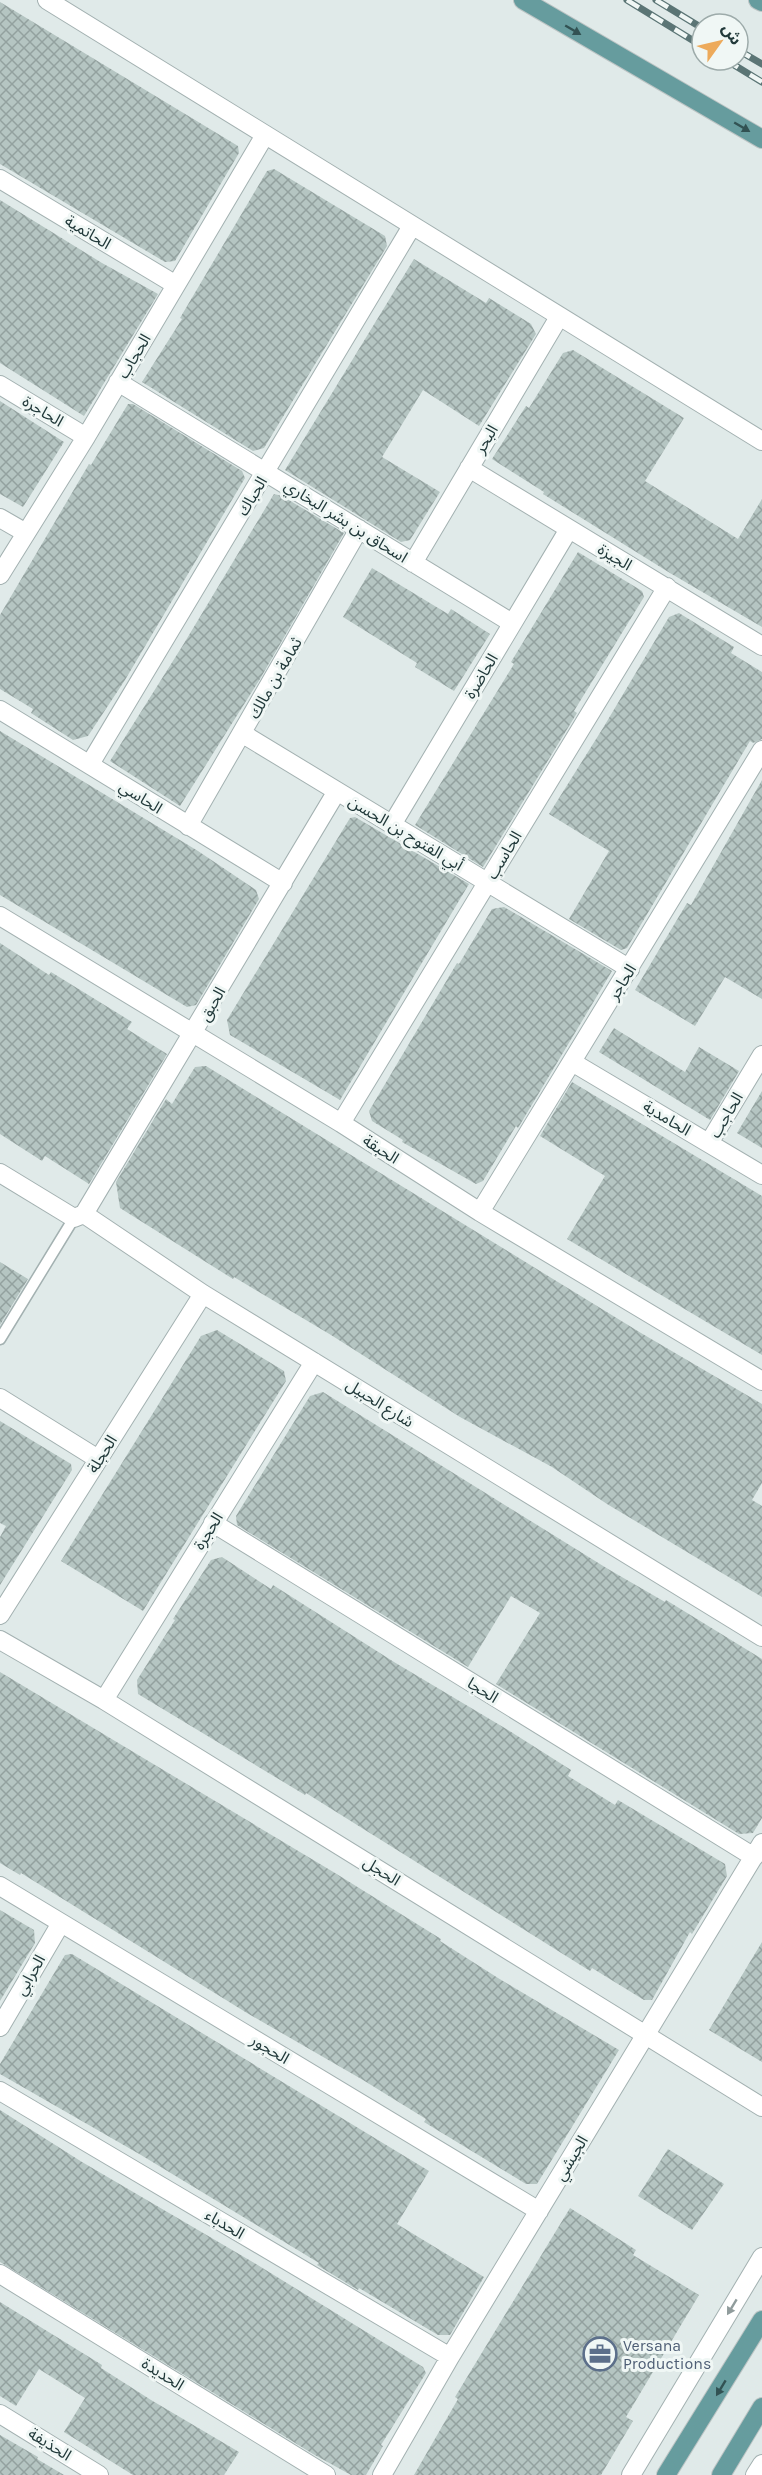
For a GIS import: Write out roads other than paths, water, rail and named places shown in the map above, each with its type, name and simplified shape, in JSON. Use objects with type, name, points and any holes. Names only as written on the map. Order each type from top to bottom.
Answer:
[{"type":"main road","points":[[523,0],[762,139]]},
{"type":"main road","points":[[758,0],[762,2]]},
{"type":"main road","points":[[666,2475],[762,2320]]},
{"type":"main road","points":[[721,2475],[762,2408]]},
{"type":"street","points":[[47,0],[762,441]]},
{"type":"street","name":"الحجاب","points":[[0,575],[86,437],[265,135]]},
{"type":"street","name":"الحاتمية","points":[[0,179],[176,285]]},
{"type":"street","name":"الحباك","points":[[90,764],[412,226]]},
{"type":"street","name":"البحر","points":[[413,562],[559,317]]},
{"type":"street","name":"اسحاق بن بشر البخاري","points":[[118,382],[512,623]]},
{"type":"street","name":"الحاجرة","points":[[0,385],[86,437]]},
{"type":"street","name":"الجيزة","points":[[469,468],[762,646]]},
{"type":"street","points":[[0,518],[26,533]]},
{"type":"street","name":"ثمامة بن مالك","points":[[188,826],[359,529]]},
{"type":"street","name":"الحاضرة","points":[[393,824],[569,529]]},
{"type":"street","name":"الحاسب","points":[[341,1123],[667,588]]},
{"type":"street","name":"الحاسي","points":[[0,710],[283,883]]},
{"type":"street","name":"أبي الفتوح بن الحسن","points":[[243,734],[630,969]]},
{"type":"street","name":"الحاجر","points":[[480,1212],[762,750]]},
{"type":"street","name":"الحبق","points":[[79,1216],[194,1035],[337,791]]},
{"type":"street","name":"الحبقة","points":[[0,916],[341,1123],[480,1212],[762,1381]]},
{"type":"street","name":"الحاجب","points":[[709,1143],[762,1055]]},
{"type":"street","name":"الحامدية","points":[[572,1062],[762,1175]]},
{"type":"street","name":"شارع الحبيل","points":[[0,1173],[79,1216],[762,1637]]},
{"type":"street","name":"الحجلة","points":[[0,1615],[203,1294]]},
{"type":"street","name":"الحجرة","points":[[104,1700],[314,1362]]},
{"type":"street","points":[[0,1398],[98,1459]]},
{"type":"street","name":"الحجا","points":[[213,1523],[758,1850]]},
{"type":"street","name":"الحجل","points":[[0,1640],[104,1700],[646,2033],[762,2107]]},
{"type":"street","name":"الجيشي","points":[[382,2475],[450,2357],[758,1850]]},
{"type":"street","name":"الحجور","points":[[0,1886],[539,2211]]},
{"type":"street","name":"الحرابي","points":[[0,2027],[61,1923]]},
{"type":"street","name":"الحدباء","points":[[0,2091],[450,2357]]},
{"type":"street","points":[[631,2475],[762,2257]]},
{"type":"street","name":"الحديدة","points":[[0,2274],[327,2475]]},
{"type":"street","name":"الحذيفة","points":[[0,2414],[99,2475]]},
{"type":"street","points":[[755,2475],[762,2464]]},
{"type":"lane","points":[[0,1339],[79,1216]]},
{"type":"railway","points":[[627,0],[690,39]]},
{"type":"railway","points":[[656,0],[690,21]]},
{"type":"railway","points":[[750,57],[762,64]]},
{"type":"railway","points":[[746,72],[762,82]]},
{"type":"place","name":"Versana Productions","points":[[600,2354]]}]
